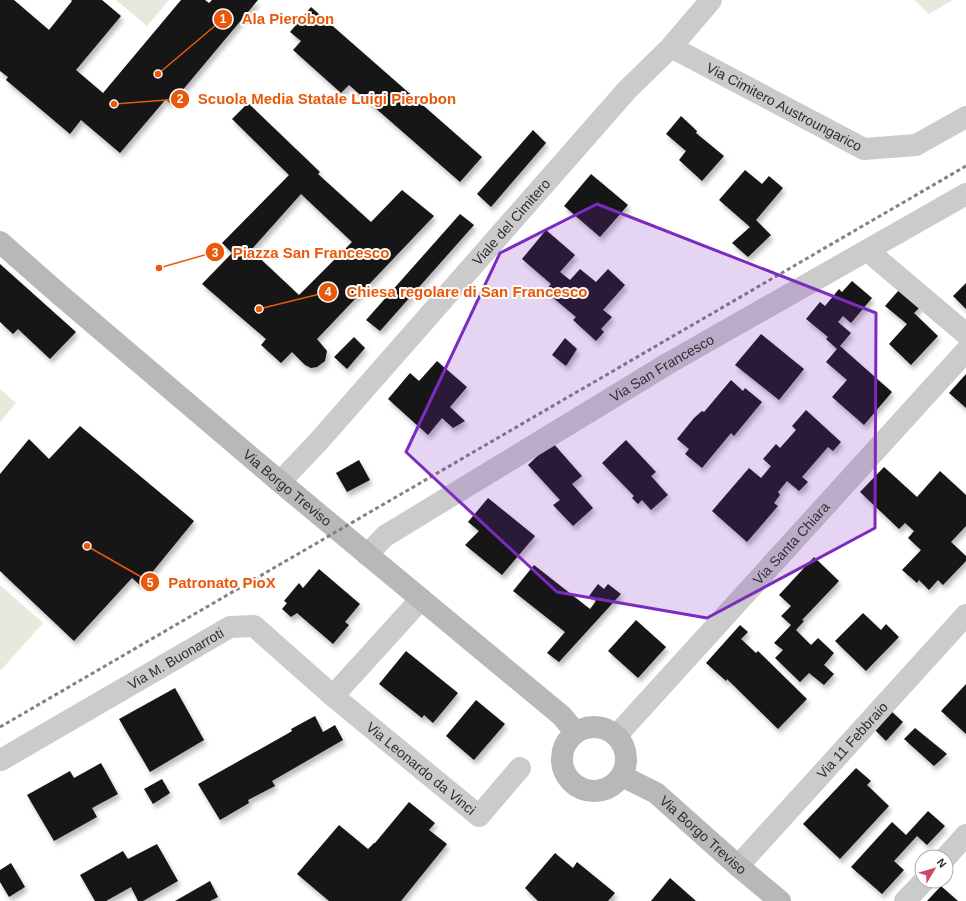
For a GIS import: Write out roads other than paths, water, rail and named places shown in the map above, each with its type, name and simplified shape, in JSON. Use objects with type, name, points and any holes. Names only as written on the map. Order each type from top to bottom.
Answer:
[{"type":"street","name":"Viale del Cimitero","points":[[280,482],[318,442],[627,90],[671,47],[711,0]]},
{"type":"street","name":"Via Cimitero Austroungarico","points":[[671,47],[864,149],[916,145],[966,117]]},
{"type":"street","name":"Via San Francesco","points":[[367,555],[385,536],[655,371],[966,194]]},
{"type":"street","name":"Via Borgo Treviso","points":[[0,242],[280,482],[562,716],[576,732]]},
{"type":"street","points":[[868,250],[966,334]]},
{"type":"street","name":"Via Santa Chiara","points":[[617,735],[966,351]]},
{"type":"street","points":[[333,696],[420,599]]},
{"type":"street","name":"Via 11 Febbraio","points":[[738,866],[966,615]]},
{"type":"street","name":"Via M. Buonarroti","points":[[1,760],[230,627],[254,626],[333,696]]},
{"type":"street","name":"Via Leonardo da Vinci","points":[[333,696],[480,816],[520,768]]},
{"type":"street","points":[[592,726],[605,728],[617,735],[622,742],[626,755],[626,768],[616,784],[607,789],[588,791],[578,787],[571,781],[565,774],[562,765],[564,747],[568,738],[583,728],[592,726]]},
{"type":"street","name":"Via Borgo Treviso","points":[[622,776],[656,793],[780,901]]},
{"type":"street","points":[[953,849],[966,835]]},
{"type":"street","points":[[905,901],[916,889]]},
{"type":"railway","points":[[0,727],[966,166]]},
{"type":"place","name":"Ala Pierobon","points":[[158,74]]},
{"type":"place","name":"Scuola Media Statale Luigi Pierobon","points":[[114,104]]},
{"type":"place","name":"Piazza San Francesco","points":[[159,268]]},
{"type":"place","name":"Chiesa regolare di San Francesco","points":[[259,309]]},
{"type":"place","name":"Patronato PioX","points":[[87,546]]}]
